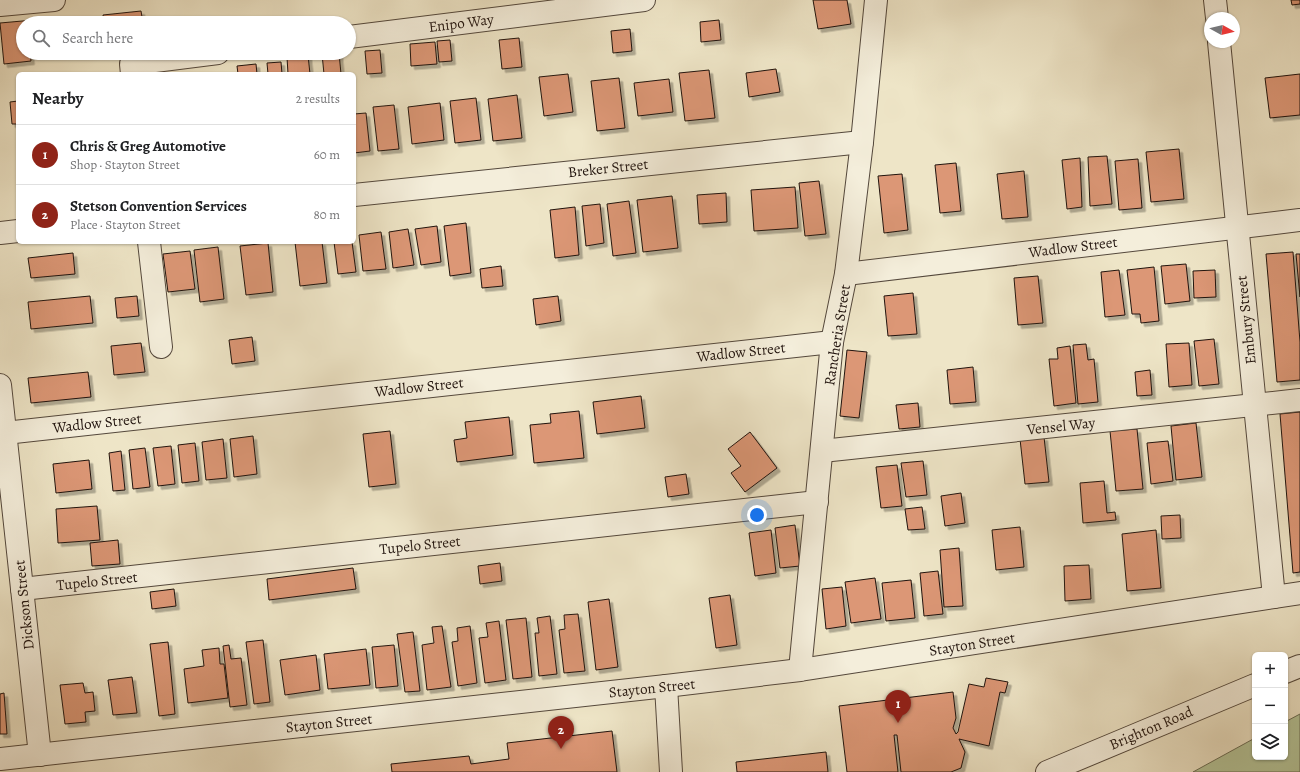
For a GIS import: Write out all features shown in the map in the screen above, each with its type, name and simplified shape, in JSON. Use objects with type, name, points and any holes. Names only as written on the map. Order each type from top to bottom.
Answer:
[{"type":"street","points":[[0,5],[54,0]]},
{"type":"street","name":"Enipo Way","points":[[356,36],[644,0]]},
{"type":"street","name":"Rancheria Street","points":[[800,670],[832,342],[846,274],[862,142],[876,0]]},
{"type":"street","points":[[1215,0],[1216,12]]},
{"type":"street","name":"Embury Street","points":[[1220,48],[1274,597]]},
{"type":"street","points":[[132,69],[180,60]]},
{"type":"street","name":"Breker Street","points":[[356,195],[862,142]]},
{"type":"street","name":"Wadlow Street","points":[[846,274],[1300,220]]},
{"type":"street","points":[[0,233],[16,231]]},
{"type":"street","points":[[149,244],[160,347]]},
{"type":"street","name":"Wadlow Street","points":[[5,433],[832,342]]},
{"type":"street","name":"Dickson Street","points":[[0,385],[40,755]]},
{"type":"street","name":"Vensel Way","points":[[822,451],[1300,400]]},
{"type":"street","name":"Tupelo Street","points":[[22,589],[817,502]]},
{"type":"street","name":"Stayton Street","points":[[0,759],[800,670],[1300,592]]},
{"type":"street","points":[[1288,671],[1300,666]]},
{"type":"street","points":[[666,686],[671,772]]},
{"type":"street","name":"Brighton Road","points":[[1047,772],[1252,686]]},
{"type":"green space","points":[[1300,714],[1300,772],[1193,772],[1252,740],[1252,760],[1288,760],[1288,720]]},
{"type":"building","points":[[813,0],[847,0],[851,24],[818,29]]},
{"type":"building","points":[[1291,0],[1300,0],[1300,4],[1292,5]]},
{"type":"building","points":[[141,11],[142,16],[103,16]]},
{"type":"building","points":[[719,20],[721,40],[701,42],[700,22]]},
{"type":"building","points":[[16,22],[16,60],[31,61],[4,64],[0,23]]},
{"type":"building","points":[[630,29],[632,51],[613,53],[611,31]]},
{"type":"building","points":[[519,38],[522,67],[502,69],[499,40]]},
{"type":"building","points":[[450,40],[452,61],[439,62],[437,41]]},
{"type":"building","points":[[435,42],[437,64],[411,66],[410,44]]},
{"type":"building","points":[[380,50],[382,73],[367,74],[365,51]]},
{"type":"building","points":[[287,60],[309,60],[310,72],[288,72]]},
{"type":"building","points":[[323,60],[340,60],[341,72],[324,72]]},
{"type":"building","points":[[281,62],[282,72],[268,72],[267,63]]},
{"type":"building","points":[[256,64],[257,72],[238,72],[237,66]]},
{"type":"building","points":[[776,69],[780,92],[749,97],[746,73]]},
{"type":"building","points":[[709,70],[715,118],[685,121],[679,73]]},
{"type":"building","points":[[568,74],[573,112],[544,116],[539,77]]},
{"type":"building","points":[[1300,74],[1300,115],[1270,118],[1265,78]]},
{"type":"building","points":[[619,78],[625,128],[597,131],[591,81]]},
{"type":"building","points":[[669,79],[673,112],[638,116],[634,83]]},
{"type":"building","points":[[517,95],[522,138],[493,141],[488,99]]},
{"type":"building","points":[[476,98],[481,140],[455,143],[450,101]]},
{"type":"building","points":[[16,101],[16,124],[12,124],[10,102]]},
{"type":"building","points":[[440,103],[444,140],[412,144],[408,107]]},
{"type":"building","points":[[394,105],[399,149],[378,151],[373,107]]},
{"type":"building","points":[[366,113],[370,151],[356,153],[356,114]]},
{"type":"building","points":[[1179,149],[1184,199],[1151,202],[1146,152]]},
{"type":"building","points":[[1107,156],[1112,204],[1090,206],[1088,157]]},
{"type":"building","points":[[1080,158],[1082,207],[1067,209],[1062,160]]},
{"type":"building","points":[[1138,159],[1142,208],[1119,210],[1115,161]]},
{"type":"building","points":[[956,163],[961,211],[940,213],[935,165]]},
{"type":"building","points":[[1024,171],[1028,217],[1002,219],[997,174]]},
{"type":"building","points":[[902,174],[908,230],[884,233],[878,176]]},
{"type":"building","points":[[819,181],[826,234],[805,236],[799,183]]},
{"type":"building","points":[[795,187],[798,228],[754,231],[751,190]]},
{"type":"building","points":[[726,193],[727,222],[699,224],[697,195]]},
{"type":"building","points":[[672,196],[678,248],[643,252],[637,200]]},
{"type":"building","points":[[629,201],[636,253],[613,256],[607,204]]},
{"type":"building","points":[[600,204],[604,243],[586,246],[582,206]]},
{"type":"building","points":[[575,207],[579,255],[555,258],[550,210]]},
{"type":"building","points":[[466,223],[471,273],[450,276],[444,226]]},
{"type":"building","points":[[437,226],[441,262],[421,265],[415,229]]},
{"type":"building","points":[[408,229],[414,265],[393,268],[389,232]]},
{"type":"building","points":[[381,232],[386,269],[363,271],[359,235]]},
{"type":"building","points":[[268,244],[273,292],[246,295],[240,246]]},
{"type":"building","points":[[295,244],[322,244],[327,283],[300,286]]},
{"type":"building","points":[[334,244],[352,244],[356,272],[338,274]]},
{"type":"building","points":[[218,247],[224,299],[200,302],[194,250]]},
{"type":"building","points":[[190,251],[195,289],[168,292],[163,254]]},
{"type":"building","points":[[1293,252],[1300,342],[1300,380],[1277,382],[1266,254]]},
{"type":"building","points":[[73,253],[75,274],[31,278],[28,258]]},
{"type":"building","points":[[1296,254],[1300,254],[1300,297]]},
{"type":"building","points":[[1186,264],[1190,301],[1165,304],[1161,266]]},
{"type":"building","points":[[501,266],[503,286],[482,288],[480,269]]},
{"type":"building","points":[[1154,267],[1159,321],[1141,323],[1140,314],[1132,314],[1127,270]]},
{"type":"building","points":[[1119,270],[1125,315],[1105,317],[1101,272]]},
{"type":"building","points":[[1215,270],[1216,297],[1194,298],[1193,271]]},
{"type":"building","points":[[1038,276],[1043,323],[1018,325],[1014,278]]},
{"type":"building","points":[[913,293],[917,334],[888,336],[884,296]]},
{"type":"building","points":[[90,296],[93,323],[31,329],[28,302]]},
{"type":"building","points":[[137,296],[139,316],[117,318],[115,298]]},
{"type":"building","points":[[558,296],[561,321],[536,325],[533,299]]},
{"type":"building","points":[[252,337],[255,361],[232,364],[229,340]]},
{"type":"building","points":[[1214,339],[1219,384],[1199,386],[1194,341]]},
{"type":"building","points":[[141,343],[145,372],[114,375],[111,346]]},
{"type":"building","points":[[1189,343],[1192,385],[1169,387],[1166,344]]},
{"type":"building","points":[[1086,344],[1088,360],[1094,359],[1098,402],[1078,404],[1073,345]]},
{"type":"building","points":[[1070,346],[1076,403],[1054,406],[1049,359],[1058,359],[1057,348]]},
{"type":"building","points":[[847,350],[867,352],[859,418],[840,416]]},
{"type":"building","points":[[973,367],[976,402],[950,404],[947,370]]},
{"type":"building","points":[[1150,370],[1152,395],[1137,396],[1135,372]]},
{"type":"building","points":[[88,372],[91,397],[31,403],[28,378]]},
{"type":"building","points":[[641,396],[645,428],[597,434],[593,402]]},
{"type":"building","points":[[918,403],[920,427],[899,429],[896,405]]},
{"type":"building","points":[[579,411],[584,458],[534,463],[530,425],[551,423],[550,414]]},
{"type":"building","points":[[1300,412],[1300,572],[1293,573],[1280,414]]},
{"type":"building","points":[[509,417],[513,455],[457,462],[454,440],[467,438],[465,422]]},
{"type":"building","points":[[1196,423],[1202,477],[1176,480],[1171,426]]},
{"type":"building","points":[[1137,429],[1143,489],[1116,491],[1110,431]]},
{"type":"building","points":[[390,431],[396,484],[369,487],[363,434]]},
{"type":"building","points":[[750,432],[777,468],[745,492],[731,473],[741,466],[728,449]]},
{"type":"building","points":[[253,436],[257,474],[234,477],[230,439]]},
{"type":"building","points":[[1044,437],[1049,482],[1025,484],[1020,439]]},
{"type":"building","points":[[223,439],[227,478],[206,480],[202,442]]},
{"type":"building","points":[[1168,441],[1173,481],[1151,484],[1147,443]]},
{"type":"building","points":[[195,443],[199,481],[182,483],[178,445]]},
{"type":"building","points":[[171,446],[175,484],[158,486],[153,448]]},
{"type":"building","points":[[145,448],[150,487],[133,489],[129,450]]},
{"type":"building","points":[[121,451],[125,490],[113,491],[109,453]]},
{"type":"building","points":[[89,460],[92,489],[56,493],[53,464]]},
{"type":"building","points":[[923,461],[927,495],[906,497],[901,463]]},
{"type":"building","points":[[897,465],[902,506],[881,508],[876,467]]},
{"type":"building","points":[[686,474],[689,494],[668,497],[665,477]]},
{"type":"building","points":[[1104,481],[1107,513],[1115,512],[1116,520],[1083,523],[1080,483]]},
{"type":"building","points":[[961,493],[965,523],[945,526],[941,496]]},
{"type":"building","points":[[97,506],[100,540],[58,543],[56,509]]},
{"type":"building","points":[[922,507],[925,529],[908,530],[905,509]]},
{"type":"building","points":[[1180,515],[1181,538],[1162,539],[1161,516]]},
{"type":"building","points":[[795,525],[800,566],[780,568],[775,528]]},
{"type":"building","points":[[1020,527],[1024,567],[996,570],[992,530]]},
{"type":"building","points":[[771,530],[776,573],[755,576],[749,533]]},
{"type":"building","points":[[1156,530],[1161,588],[1127,591],[1122,534]]},
{"type":"building","points":[[118,540],[120,564],[92,566],[90,543]]},
{"type":"building","points":[[959,548],[963,606],[944,607],[940,550]]},
{"type":"building","points":[[500,563],[502,581],[480,584],[478,566]]},
{"type":"building","points":[[1089,565],[1091,599],[1065,601],[1064,566]]},
{"type":"building","points":[[353,568],[356,589],[269,600],[267,579]]},
{"type":"building","points":[[938,571],[943,614],[924,616],[920,573]]},
{"type":"building","points":[[875,578],[881,619],[851,623],[845,582]]},
{"type":"building","points":[[911,580],[915,618],[886,621],[882,583]]},
{"type":"building","points":[[842,587],[846,626],[826,629],[822,589]]},
{"type":"building","points":[[174,589],[176,606],[152,609],[150,592]]},
{"type":"building","points":[[730,595],[737,645],[716,648],[709,598]]},
{"type":"building","points":[[609,599],[618,667],[596,670],[588,602]]},
{"type":"building","points":[[578,614],[585,671],[564,673],[559,630],[565,629],[564,615]]},
{"type":"building","points":[[550,616],[557,674],[539,676],[535,633],[539,633],[537,618]]},
{"type":"building","points":[[526,618],[532,677],[513,679],[506,620]]},
{"type":"building","points":[[499,621],[506,680],[485,683],[479,638],[488,637],[486,623]]},
{"type":"building","points":[[442,626],[451,687],[427,690],[422,645],[434,643],[432,627]]},
{"type":"building","points":[[470,626],[477,683],[458,686],[452,642],[458,641],[457,628]]},
{"type":"building","points":[[413,632],[420,691],[405,692],[397,634]]},
{"type":"building","points":[[263,640],[270,702],[254,704],[246,642]]},
{"type":"building","points":[[168,642],[175,714],[159,716],[150,644]]},
{"type":"building","points":[[229,645],[231,659],[241,658],[247,705],[230,707],[223,646]]},
{"type":"building","points":[[394,645],[398,686],[376,688],[372,647]]},
{"type":"building","points":[[219,648],[220,664],[224,664],[228,698],[188,703],[184,669],[204,666],[202,650]]},
{"type":"building","points":[[366,649],[370,685],[328,689],[324,654]]},
{"type":"building","points":[[316,655],[320,690],[285,695],[280,660]]},
{"type":"building","points":[[132,677],[137,713],[113,715],[108,680]]},
{"type":"building","points":[[986,678],[1008,682],[1005,693],[1000,692],[989,746],[959,739],[965,752],[961,768],[951,772],[901,772],[897,735],[894,735],[898,772],[847,772],[839,706],[953,692],[956,718],[953,728],[956,734],[958,732],[969,684],[984,687]]},
{"type":"building","points":[[83,683],[85,693],[93,692],[95,711],[85,712],[86,722],[65,724],[60,685]]},
{"type":"building","points":[[4,693],[7,734],[0,734],[0,694]]},
{"type":"building","points":[[612,731],[617,772],[392,772],[391,764],[469,756],[471,764],[509,759],[507,743]]},
{"type":"building","points":[[826,752],[828,772],[737,772],[736,762]]},
{"type":"place","name":"Chris & Greg Automotive","points":[[898,723]]},
{"type":"place","name":"Stetson Convention Services","points":[[561,749]]}]
